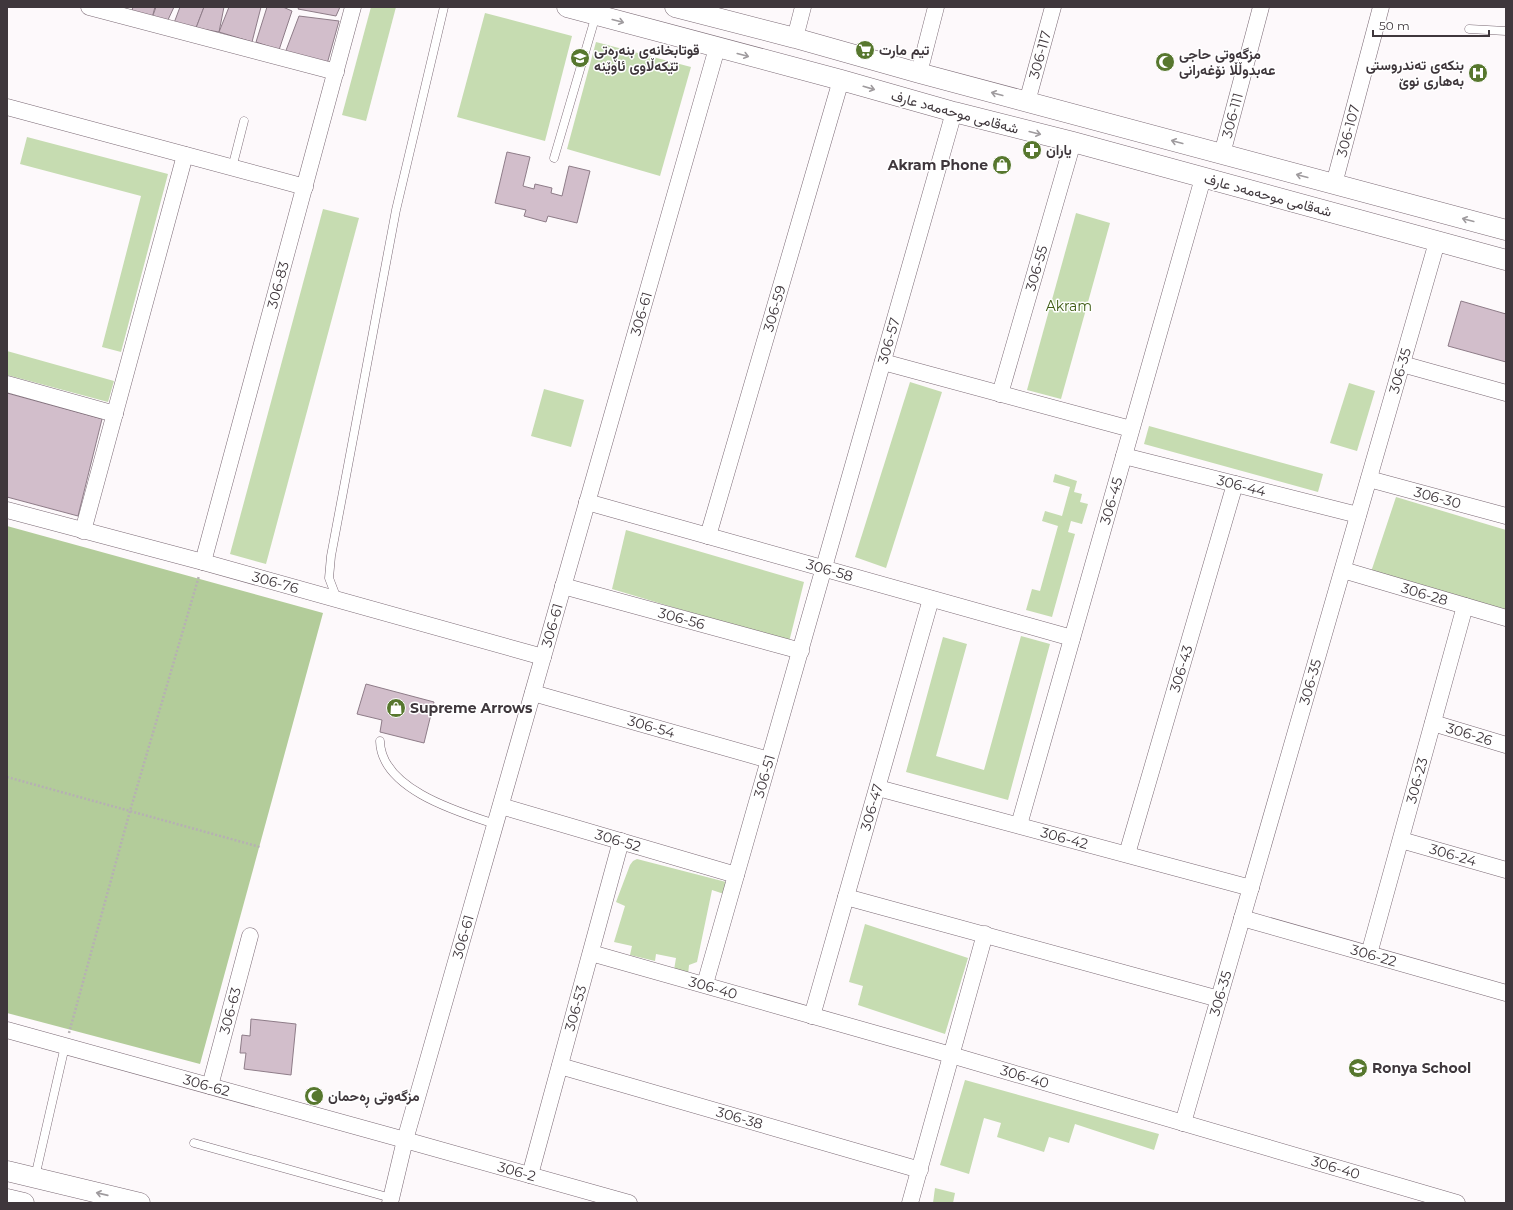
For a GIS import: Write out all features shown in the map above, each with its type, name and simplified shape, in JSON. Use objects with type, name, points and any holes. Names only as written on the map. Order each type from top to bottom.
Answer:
[{"type":"street","points":[[89,7],[336,72]]},
{"type":"street","name":"306-83","points":[[203,562],[354,7]]},
{"type":"street","name":"شەقامی موحەمەد عارف","points":[[566,7],[841,80],[954,112],[1080,144],[1506,260]]},
{"type":"street","name":"شەقامی موحەمەد عارف","points":[[674,7],[795,38],[919,73],[1506,230]]},
{"type":"street","points":[[795,38],[803,7]]},
{"type":"street","points":[[919,73],[936,7]]},
{"type":"street","name":"306-117","points":[[1027,102],[1053,7]]},
{"type":"street","name":"306-111","points":[[1222,154],[1261,7]]},
{"type":"street","name":"306-107","points":[[1334,184],[1381,7]]},
{"type":"street","name":"306-61","points":[[391,1200],[405,1140],[717,48]]},
{"type":"street","name":"306-59","points":[[708,536],[841,80]]},
{"type":"street","points":[[7,106],[305,187]]},
{"type":"street","name":"306-57","points":[[824,568],[954,112]]},
{"type":"street","points":[[1080,144],[1094,120]]},
{"type":"street","name":"306-55","points":[[1000,394],[1080,144]]},
{"type":"street","points":[[83,531],[185,155]]},
{"type":"street","name":"306-45","points":[[1019,825],[1203,178]]},
{"type":"street","name":"306-35","points":[[1183,1123],[1437,242]]},
{"type":"street","points":[[883,362],[1131,430]]},
{"type":"street","points":[[1402,364],[1506,392]]},
{"type":"street","points":[[7,384],[115,414]]},
{"type":"street","name":"306-44","points":[[1124,456],[1358,515]]},
{"type":"street","name":"306-30","points":[[1369,479],[1506,516]]},
{"type":"street","name":"306-43","points":[[1127,854],[1235,484]]},
{"type":"street","name":"306-58","points":[[587,502],[1072,638]]},
{"type":"street","name":"306-76","points":[[7,510],[203,562],[543,657]]},
{"type":"street","name":"306-51","points":[[705,984],[824,568]]},
{"type":"street","name":"306-28","points":[[1343,570],[1506,618]]},
{"type":"street","name":"306-56","points":[[564,586],[801,651]]},
{"type":"street","name":"306-47","points":[[812,1016],[931,599]]},
{"type":"street","name":"306-23","points":[[1369,954],[1465,606]]},
{"type":"street","name":"306-54","points":[[533,693],[769,760]]},
{"type":"street","name":"306-26","points":[[1433,723],[1506,745]]},
{"type":"street","name":"306-42","points":[[878,788],[1251,888]]},
{"type":"street","name":"306-52","points":[[500,806],[736,875]]},
{"type":"street","name":"306-24","points":[[1401,840],[1506,870]]},
{"type":"street","name":"306-53","points":[[530,1175],[621,841]]},
{"type":"street","points":[[846,897],[1219,999]]},
{"type":"street","name":"306-22","points":[[1242,918],[1506,993]]},
{"type":"street","points":[[910,1203],[985,934]]},
{"type":"street","name":"306-63","points":[[210,1086],[250,936]]},
{"type":"street","name":"306-40","points":[[591,953],[705,984],[951,1055],[1457,1203]]},
{"type":"street","name":"306-62","points":[[7,1030],[405,1140]]},
{"type":"street","name":"306-38","points":[[560,1066],[920,1170]]},
{"type":"street","name":"306-2","points":[[405,1140],[629,1203]]},
{"type":"street","points":[[7,1171],[140,1203]]},
{"type":"lane","points":[[337,600],[329,578],[333,548],[396,210],[444,7]]},
{"type":"lane","points":[[554,158],[596,15]]},
{"type":"lane","points":[[1469,29],[1506,31]]},
{"type":"lane","points":[[232,168],[244,121]]},
{"type":"lane","points":[[380,741],[380,749],[385,761],[391,771],[403,784],[418,793],[441,803],[496,824]]},
{"type":"lane","points":[[35,1178],[65,1046]]},
{"type":"lane","points":[[194,1143],[391,1200]]},
{"type":"path","points":[[65,1046],[130,811],[203,562]]},
{"type":"path","points":[[7,777],[260,846]]},
{"type":"green space","points":[[371,7],[396,7],[366,121],[342,115]]},
{"type":"green space","points":[[485,13],[572,36],[545,141],[457,117]]},
{"type":"green space","points":[[596,42],[691,67],[660,176],[567,149]]},
{"type":"green space","points":[[27,137],[168,174],[121,352],[102,347],[141,196],[20,164]]},
{"type":"green space","points":[[323,209],[359,218],[266,564],[230,554]]},
{"type":"green space","name":"Akram","points":[[1076,213],[1110,223],[1061,399],[1027,390]]},
{"type":"green space","points":[[7,351],[114,381],[108,402],[7,375]]},
{"type":"green space","points":[[910,382],[942,392],[886,568],[855,557]]},
{"type":"green space","points":[[1349,383],[1375,391],[1357,451],[1330,443]]},
{"type":"green space","points":[[544,389],[584,400],[571,447],[531,436]]},
{"type":"green space","points":[[1149,426],[1323,474],[1318,492],[1144,444]]},
{"type":"green space","points":[[1055,474],[1077,481],[1074,492],[1082,494],[1080,502],[1088,504],[1082,524],[1071,521],[1068,532],[1075,534],[1052,617],[1026,610],[1032,589],[1040,591],[1058,526],[1042,521],[1045,511],[1062,516],[1070,487],[1053,482]]},
{"type":"green space","points":[[1396,497],[1506,530],[1506,611],[1371,572]]},
{"type":"green space","points":[[7,526],[323,613],[200,1064],[7,1013]]},
{"type":"green space","points":[[626,530],[804,582],[789,642],[612,589]]},
{"type":"green space","points":[[1021,636],[1050,644],[1008,800],[906,772],[943,637],[967,644],[936,756],[984,770]]},
{"type":"green space","points":[[637,859],[726,882],[724,894],[712,890],[697,962],[689,965],[688,975],[674,970],[676,958],[656,954],[655,961],[630,955],[632,946],[614,942],[625,906],[616,902],[630,865]]},
{"type":"green space","points":[[865,924],[968,958],[945,1034],[858,1005],[863,986],[849,982]]},
{"type":"green space","points":[[965,1080],[1159,1134],[1154,1150],[1075,1124],[1069,1143],[1049,1137],[1044,1152],[997,1137],[1001,1123],[984,1118],[969,1174],[940,1165]]},
{"type":"green space","points":[[935,1188],[955,1193],[953,1203],[933,1203]]},
{"type":"building","points":[[133,7],[155,7],[152,18],[131,14]]},
{"type":"building","points":[[156,7],[174,7],[167,22],[152,18]]},
{"type":"building","points":[[180,7],[204,7],[196,28],[174,23]]},
{"type":"building","points":[[204,7],[224,7],[219,32],[196,28]]},
{"type":"building","points":[[229,7],[261,7],[252,42],[219,32]]},
{"type":"building","points":[[267,7],[283,7],[292,11],[279,50],[256,42]]},
{"type":"building","points":[[299,7],[340,7],[336,16],[298,9]]},
{"type":"building","points":[[299,16],[339,21],[327,64],[285,53]]},
{"type":"building","points":[[507,152],[530,157],[523,186],[534,189],[535,184],[552,188],[551,193],[562,196],[569,166],[590,171],[577,223],[548,216],[546,222],[524,216],[526,210],[495,203]]},
{"type":"building","points":[[1461,301],[1506,314],[1506,362],[1448,346]]},
{"type":"building","points":[[7,393],[102,419],[78,516],[7,497]]},
{"type":"building","name":"Supreme Arrows","points":[[366,684],[434,702],[424,743],[380,732],[382,720],[357,714]]},
{"type":"building","points":[[251,1019],[296,1024],[291,1075],[244,1069],[246,1053],[240,1053],[242,1035],[250,1036]]},
{"type":"place","name":"تيم مارت","points":[[865,50]]},
{"type":"place","name":"قوتابخانەی بنەڕەتی تێکەڵاوی ئاوێنە","points":[[580,58]]},
{"type":"place","name":"مزگەوتی حاجی عەبدوڵڵا نۆغەرانی","points":[[1165,62]]},
{"type":"place","name":"بنکەی تەندروستی بەهاری نوێ","points":[[1478,73]]},
{"type":"place","name":"یاران","points":[[1032,150]]},
{"type":"place","name":"Akram Phone","points":[[1002,165]]},
{"type":"place","name":"Supreme Arrows","points":[[396,708]]},
{"type":"place","name":"Ronya School","points":[[1358,1068]]},
{"type":"place","name":"مزگەوتی ڕەحمان","points":[[314,1096]]}]
